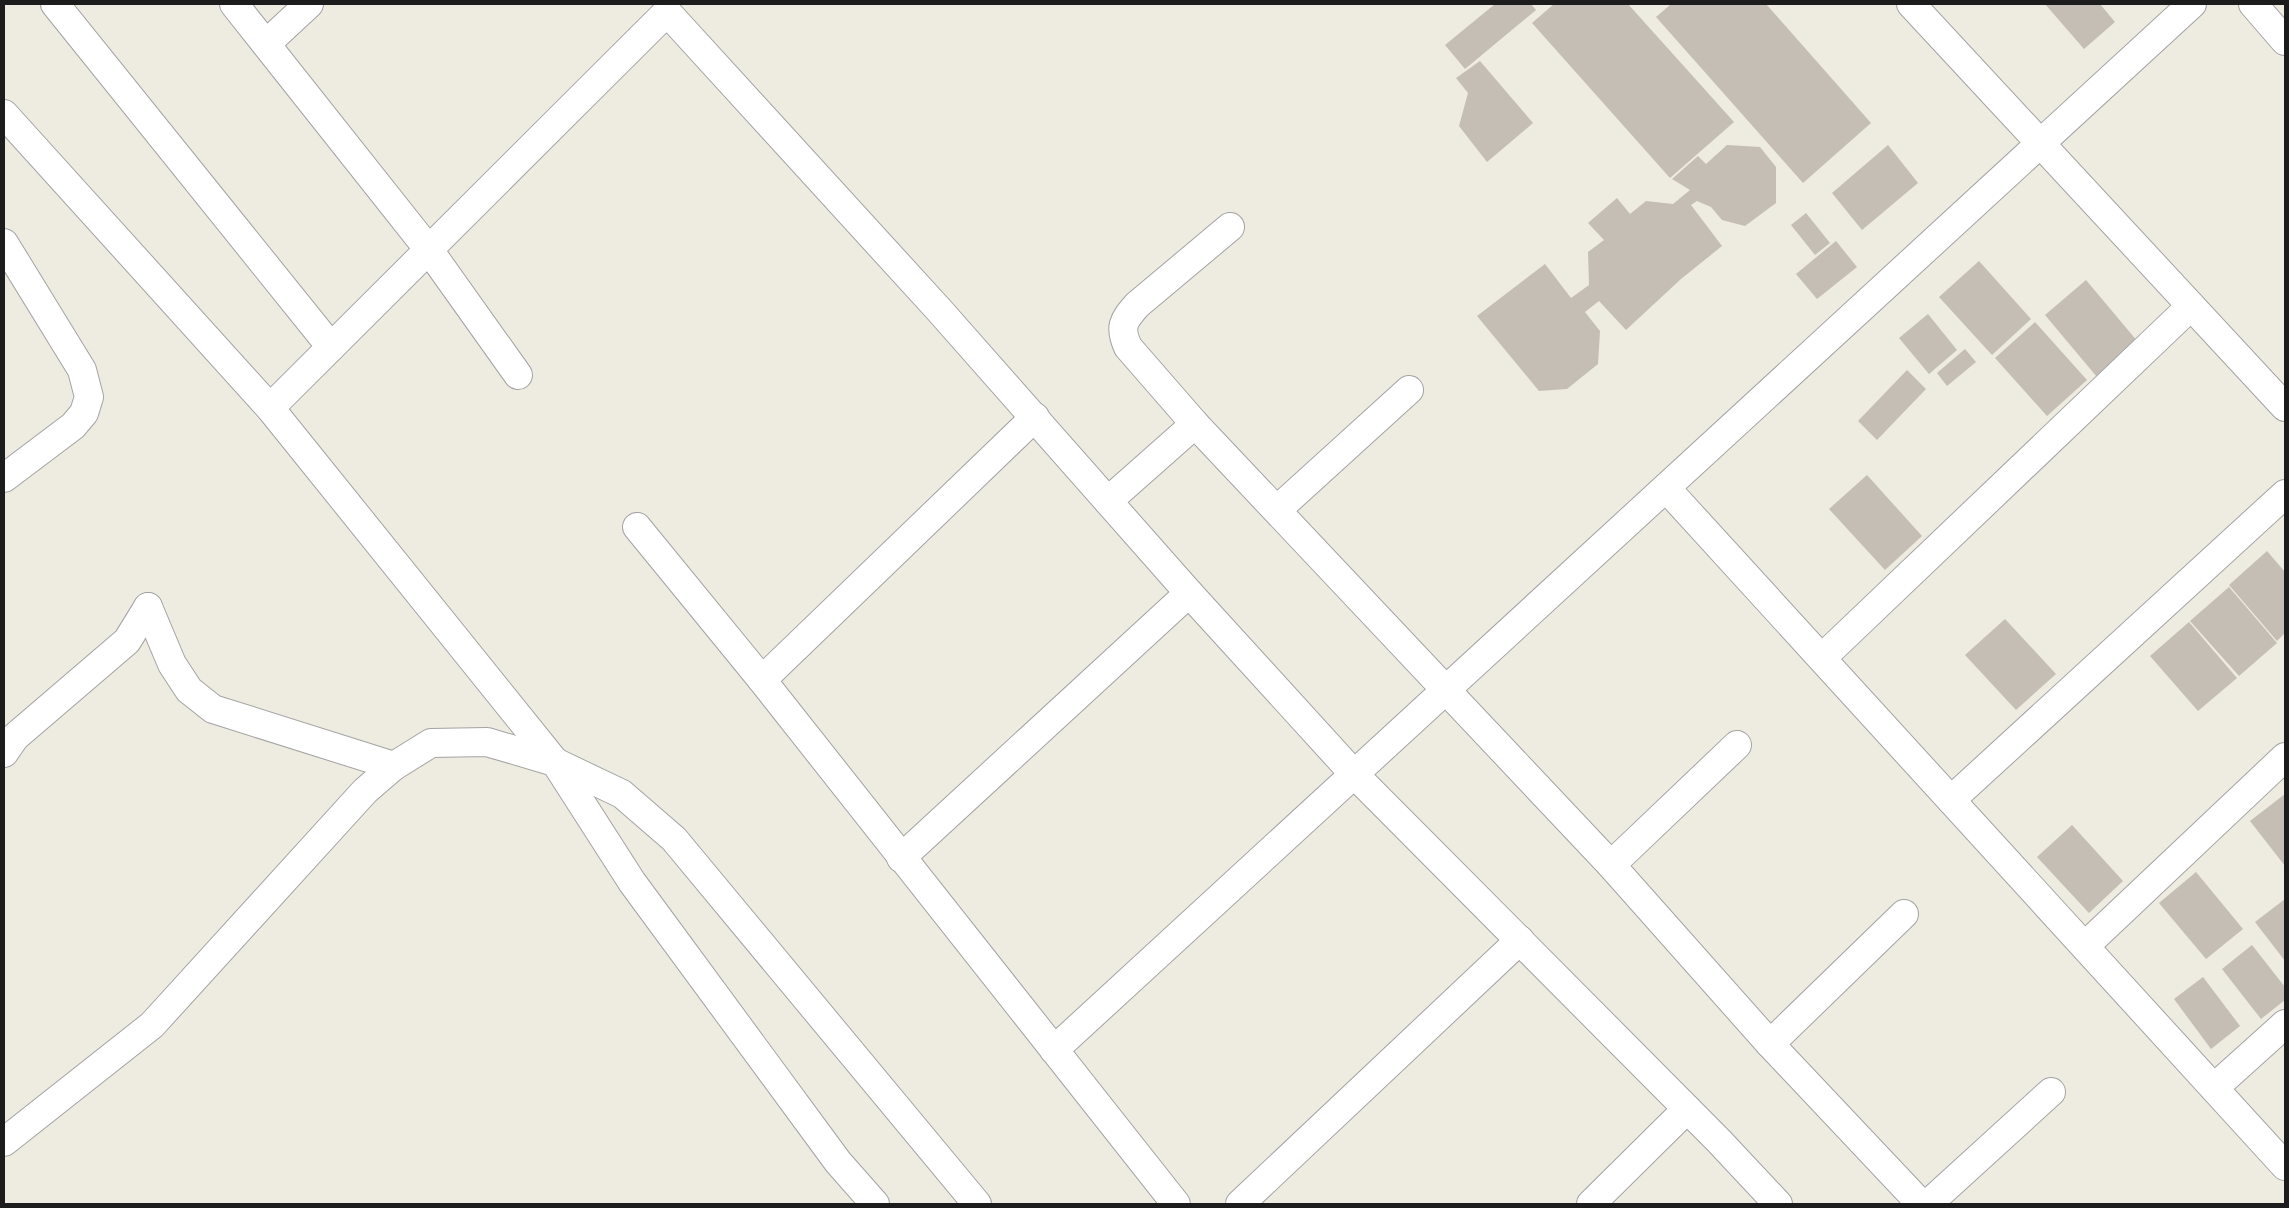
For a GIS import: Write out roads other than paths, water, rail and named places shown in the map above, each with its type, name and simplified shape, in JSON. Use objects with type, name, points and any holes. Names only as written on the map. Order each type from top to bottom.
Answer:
[{"type":"street","points":[[55,4],[331,348]]},
{"type":"street","points":[[234,4],[429,250],[518,375]]},
{"type":"street","points":[[266,44],[309,4]]},
{"type":"street","points":[[1911,4],[2285,407]]},
{"type":"street","points":[[1054,1050],[2192,4]]},
{"type":"street","points":[[2252,4],[2285,41]]},
{"type":"street","points":[[270,408],[429,250],[667,6],[692,40],[940,310],[1189,593],[1354,774],[1687,1109],[1778,1204]]},
{"type":"street","points":[[4,114],[270,408],[555,762],[632,882],[838,1162],[875,1204]]},
{"type":"street","points":[[1230,227],[1137,305],[1124,320],[1122,335],[1128,347],[1195,424],[1278,509],[1611,866],[1770,1044],[1921,1204]]},
{"type":"street","points":[[4,243],[82,370],[90,396],[84,413],[73,426],[4,478]]},
{"type":"street","points":[[1822,658],[2191,306]]},
{"type":"street","points":[[1278,509],[1409,390]]},
{"type":"street","points":[[762,680],[1034,418]]},
{"type":"street","points":[[1108,501],[1195,424]]},
{"type":"street","points":[[1666,488],[2086,945],[2285,1166]]},
{"type":"street","points":[[1951,800],[2285,494]]},
{"type":"street","points":[[637,527],[762,680],[1176,1204]]},
{"type":"street","points":[[901,858],[1189,593]]},
{"type":"street","points":[[4,753],[15,737],[127,641],[148,607],[172,664],[189,690],[213,709],[394,766]]},
{"type":"street","points":[[4,1142],[152,1025],[365,791],[394,766],[431,743],[487,742],[555,762],[622,794],[674,839],[977,1204]]},
{"type":"street","points":[[1611,866],[1737,745]]},
{"type":"street","points":[[2086,945],[2285,757]]},
{"type":"street","points":[[1770,1044],[1904,914]]},
{"type":"street","points":[[1240,1204],[1520,940]]},
{"type":"street","points":[[2214,1088],[2285,1024]]},
{"type":"street","points":[[1928,1204],[2051,1092]]},
{"type":"street","points":[[1591,1204],[1687,1109]]}]
